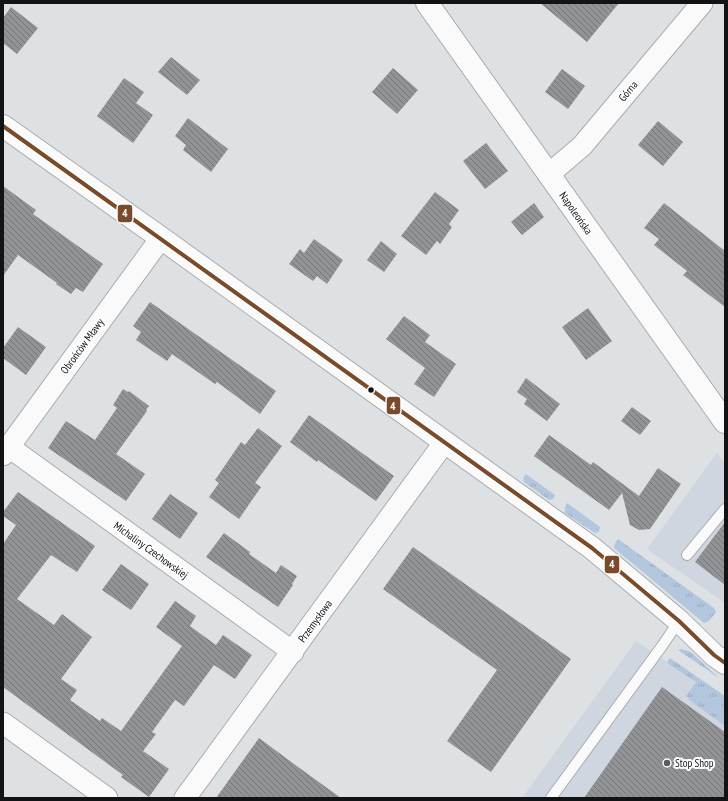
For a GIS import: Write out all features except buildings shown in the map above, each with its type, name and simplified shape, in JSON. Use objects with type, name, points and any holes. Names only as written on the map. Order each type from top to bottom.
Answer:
[{"type":"main road","name":"Napoleońska","points":[[427,3],[725,422]]},
{"type":"main road","points":[[3,126],[592,548],[679,621],[714,655],[725,663]]},
{"type":"street","name":"Górna","points":[[549,174],[582,146],[702,3]]},
{"type":"street","name":"Obrońców Mławy","points":[[6,451],[161,238]]},
{"type":"street","name":"Przemysłowa","points":[[185,798],[444,443]]},
{"type":"street","name":"Michaliny Czechowskiej","points":[[6,451],[293,652]]},
{"type":"street","points":[[3,723],[107,798]]},
{"type":"lane","points":[[687,555],[725,509]]},
{"type":"lane","points":[[551,798],[679,621]]},
{"type":"shaded area","points":[[717,453],[725,463],[725,603],[647,549]]},
{"type":"shaded area","points":[[636,641],[725,701],[725,798],[522,798]]},
{"type":"green space","points":[[526,474],[555,495],[553,499],[549,500],[524,482],[523,478]]},
{"type":"green space","points":[[567,503],[600,527],[599,532],[595,533],[565,513]]},
{"type":"green space","points":[[618,539],[714,608],[716,612],[709,621],[704,623],[614,548],[614,545]]},
{"type":"green space","points":[[681,649],[691,652],[719,678],[678,650]]},
{"type":"green space","points":[[670,658],[725,696],[725,726],[688,699],[689,698],[686,696],[696,682],[667,663]]},
{"type":"transit line","name":"4","points":[[3,126],[592,548],[679,621],[714,655],[725,663]]},
{"type":"place","name":"Stop Shop","points":[[667,763]]}]
